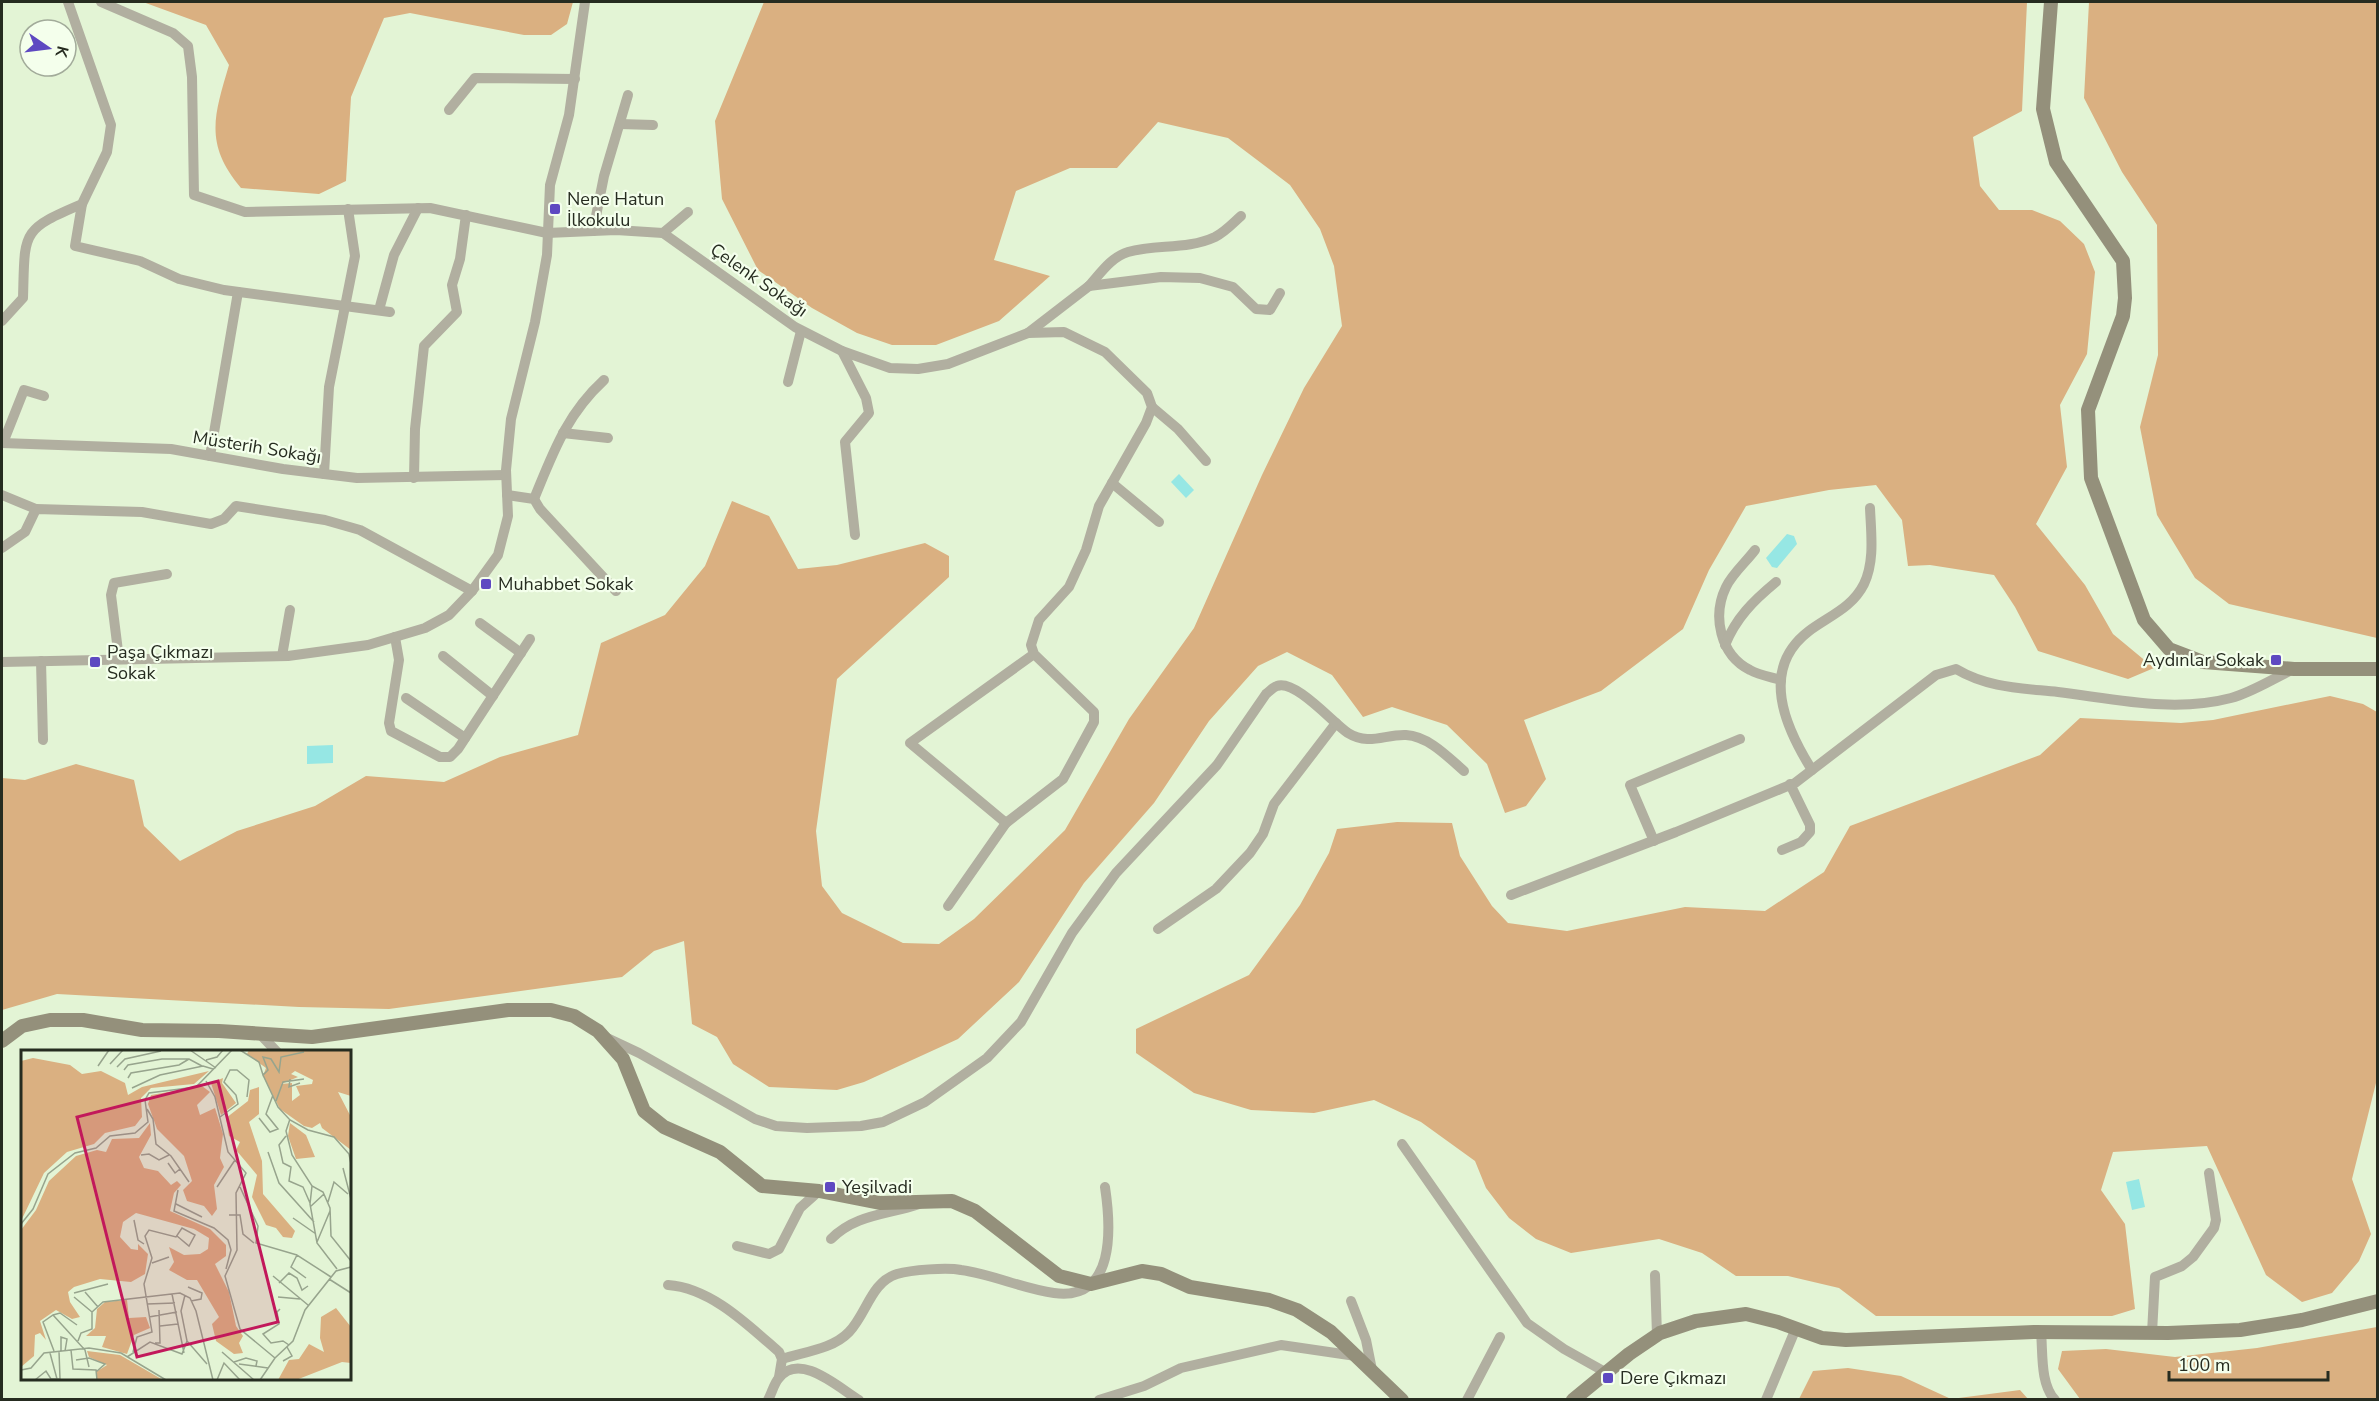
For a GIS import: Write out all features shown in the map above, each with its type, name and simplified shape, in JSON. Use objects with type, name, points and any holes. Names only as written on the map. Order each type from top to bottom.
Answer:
[{"type":"street","points":[[68,2],[111,125],[108,152],[82,204],[75,246],[140,261],[179,279],[238,292],[384,311],[394,255],[417,208]]},
{"type":"street","points":[[102,2],[173,33],[188,46],[192,88],[194,195],[245,212],[302,213],[348,209],[417,208],[466,215],[547,233],[593,231],[663,233],[688,212]]},
{"type":"street","points":[[2,662],[282,656],[368,645],[425,628],[449,615],[472,591],[498,555],[508,516],[506,475],[511,419],[535,322],[547,255],[550,185],[569,115],[585,2]]},
{"type":"street","points":[[2050,2],[2043,109],[2056,162],[2123,261],[2125,298],[2123,316],[2088,410],[2091,478],[2097,502],[2144,620],[2169,649],[2203,662],[2294,669],[2378,669]]},
{"type":"street","points":[[449,110],[475,78],[575,79]]},
{"type":"street","points":[[593,231],[628,95]]},
{"type":"street","points":[[620,124],[653,125]]},
{"type":"street","points":[[2,321],[24,298],[24,260],[28,234],[45,219],[82,204]]},
{"type":"street","points":[[324,474],[329,387],[355,256],[348,209]]},
{"type":"street","points":[[414,478],[415,429],[424,346],[457,312],[452,285],[460,259],[466,215]]},
{"type":"street","name":"Çelenk Sokağı","points":[[663,233],[801,331],[842,351],[890,368],[918,369],[948,364],[1029,333],[1089,286],[1113,261],[1126,253],[1184,246],[1203,241],[1217,236],[1241,216]]},
{"type":"street","points":[[1089,286],[1161,277],[1200,278],[1233,287],[1251,306],[1263,311],[1270,310],[1280,293]]},
{"type":"street","points":[[210,456],[238,292]]},
{"type":"street","points":[[788,382],[801,331]]},
{"type":"street","name":"Çelenk Sokağı","points":[[1029,333],[1064,332],[1105,352],[1146,393],[1152,407],[1178,429],[1206,461]]},
{"type":"street","points":[[842,351],[866,398],[869,413],[845,442],[855,535]]},
{"type":"street","points":[[534,499],[555,446],[583,399],[604,380]]},
{"type":"street","name":"Müsterih Sokağı","points":[[44,396],[24,390],[2,443],[171,449],[357,478],[506,475]]},
{"type":"street","points":[[948,906],[1006,823],[1063,779],[1094,722],[1094,712],[1034,654],[1030,645],[1039,620],[1069,586],[1086,550],[1099,506],[1146,423],[1152,407]]},
{"type":"street","points":[[563,433],[608,438]]},
{"type":"street","points":[[1112,483],[1159,522]]},
{"type":"street","points":[[2,495],[36,509],[142,512],[211,524],[224,519],[236,506],[325,520],[360,530],[472,591]]},
{"type":"street","points":[[507,495],[534,499]]},
{"type":"street","points":[[534,499],[540,509],[616,591]]},
{"type":"street","points":[[1812,770],[1794,741],[1781,700],[1783,665],[1792,646],[1853,601],[1864,585],[1871,566],[1870,508]]},
{"type":"street","points":[[2,548],[25,532],[36,509]]},
{"type":"street","points":[[1755,550],[1726,587],[1720,611],[1720,633],[1725,645],[1751,671],[1781,680]]},
{"type":"street","points":[[119,659],[111,595],[114,583],[166,574]]},
{"type":"street","points":[[1725,645],[1732,627],[1750,603],[1776,582]]},
{"type":"street","points":[[282,656],[290,609]]},
{"type":"street","points":[[480,623],[521,653]]},
{"type":"street","points":[[395,637],[399,660],[389,723],[391,731],[440,757],[450,757],[465,738],[530,639]]},
{"type":"street","points":[[1006,823],[910,743],[1034,654]]},
{"type":"street","points":[[442,656],[493,696]]},
{"type":"street","points":[[41,661],[43,740]]},
{"type":"street","points":[[1511,895],[1654,841],[1791,784],[1936,675],[1956,669],[1972,678],[1998,686],[2138,704],[2183,705],[2233,698],[2294,669]]},
{"type":"street","points":[[2,1041],[22,1026],[50,1020],[83,1020],[142,1030],[312,1037],[508,1010],[551,1010],[574,1016],[602,1036],[639,1053],[755,1119],[776,1126],[850,1126],[883,1122],[925,1102],[979,1064],[1021,1022],[1072,933],[1103,890],[1217,765],[1266,694],[1277,686],[1287,686],[1349,734],[1368,741],[1404,735],[1418,737],[1464,771]]},
{"type":"street","points":[[406,698],[465,738]]},
{"type":"street","points":[[1158,929],[1216,889],[1250,853],[1263,834],[1274,804],[1336,723]]},
{"type":"street","points":[[1654,841],[1630,785],[1740,739]]},
{"type":"street","points":[[1782,850],[1801,843],[1810,832],[1810,825],[1791,784]]},
{"type":"street","points":[[260,1034],[275,1050]]},
{"type":"street","points":[[602,1036],[623,1059],[644,1111],[664,1127],[720,1152],[762,1185],[819,1191],[880,1203],[952,1201],[975,1211],[1059,1276],[1091,1284]]},
{"type":"street","points":[[1402,1144],[1527,1323],[1564,1349],[1607,1372]]},
{"type":"street","points":[[2152,1333],[2155,1277],[2182,1266],[2193,1257],[2214,1228],[2216,1220],[2209,1173]]},
{"type":"street","points":[[1091,1284],[1102,1269],[1108,1244],[1109,1214],[1105,1187]]},
{"type":"street","points":[[737,1246],[769,1254],[779,1249],[800,1208],[819,1191]]},
{"type":"street","points":[[831,1239],[848,1224],[864,1217],[894,1213],[928,1201]]},
{"type":"street","points":[[782,1359],[840,1340],[849,1332],[882,1281],[901,1272],[960,1269],[1055,1293],[1075,1294],[1091,1284],[1142,1271],[1161,1274],[1190,1287],[1269,1300],[1297,1310],[1331,1332],[1402,1400]]},
{"type":"street","points":[[1655,1275],[1658,1335]]},
{"type":"street","points":[[668,1285],[690,1288],[741,1319],[779,1352],[782,1359],[779,1377],[768,1400]]},
{"type":"street","points":[[1351,1301],[1366,1340],[1371,1370]]},
{"type":"street","points":[[1573,1400],[1658,1335],[1696,1321],[1746,1314],[1822,1338],[1846,1340],[1887,1336],[2041,1332],[2152,1333],[2240,1330],[2302,1320],[2378,1301]]},
{"type":"street","points":[[1766,1400],[1796,1328]]},
{"type":"street","points":[[2041,1332],[2046,1383],[2055,1400]]},
{"type":"street","points":[[1467,1400],[1500,1338]]},
{"type":"street","points":[[1099,1400],[1144,1386],[1181,1368],[1281,1345],[1356,1356]]},
{"type":"street","points":[[779,1377],[787,1372],[805,1369],[816,1372],[859,1400]]},
{"type":"shaded area","points":[[143,2],[573,2],[567,24],[551,35],[524,35],[410,13],[384,18],[351,97],[346,181],[319,194],[241,188],[221,157],[217,143],[216,115],[229,65],[206,25]]},
{"type":"shaded area","points":[[764,2],[2027,2],[2022,111],[1973,137],[1980,186],[1999,210],[2032,210],[2060,221],[2084,244],[2095,272],[2087,354],[2060,405],[2067,467],[2036,524],[2085,585],[2113,634],[2154,668],[2128,679],[2038,651],[2015,607],[1994,575],[1930,565],[1908,566],[1902,520],[1876,485],[1829,490],[1746,506],[1709,570],[1683,629],[1601,691],[1524,720],[1546,779],[1526,806],[1505,813],[1487,764],[1447,725],[1392,707],[1363,717],[1332,675],[1287,652],[1258,666],[1209,721],[1154,803],[1084,883],[1019,982],[958,1039],[864,1082],[837,1090],[769,1087],[733,1064],[717,1037],[692,1024],[684,941],[654,951],[622,977],[389,1009],[299,1007],[57,994],[2,1010],[2,778],[25,780],[76,764],[134,780],[144,826],[180,861],[237,831],[315,806],[366,776],[444,782],[500,757],[578,735],[601,643],[665,615],[705,566],[732,501],[769,516],[798,569],[837,565],[925,543],[949,556],[949,577],[837,679],[816,831],[822,886],[842,913],[903,943],[939,944],[974,919],[1065,830],[1129,719],[1194,628],[1262,475],[1304,388],[1342,326],[1334,266],[1320,229],[1290,185],[1228,138],[1158,122],[1117,168],[1070,168],[1016,191],[994,260],[1050,276],[999,321],[936,345],[892,345],[857,333],[812,308],[758,270],[722,199],[715,121]]},
{"type":"shaded area","points":[[2089,2],[2377,2],[2377,638],[2229,604],[2195,578],[2157,515],[2140,427],[2158,355],[2157,225],[2122,172],[2084,98]]},
{"type":"shaded area","points":[[2330,696],[2363,704],[2377,712],[2378,1075],[2352,1179],[2371,1234],[2359,1261],[2332,1293],[2302,1302],[2266,1275],[2207,1146],[2113,1152],[2101,1190],[2125,1224],[2135,1309],[2112,1316],[1876,1316],[1839,1288],[1788,1276],[1736,1276],[1702,1253],[1659,1239],[1571,1253],[1536,1239],[1509,1218],[1486,1188],[1475,1161],[1421,1122],[1374,1100],[1314,1113],[1251,1110],[1194,1093],[1136,1053],[1136,1029],[1249,975],[1300,905],[1329,853],[1337,829],[1397,822],[1452,823],[1460,856],[1492,906],[1508,923],[1567,931],[1685,907],[1765,911],[1824,872],[1850,826],[2040,755],[2080,718],[2181,723],[2213,720]]},
{"type":"shaded area","points":[[2377,1327],[2377,1399],[2080,1399],[2058,1369],[2062,1351],[2106,1349],[2175,1357],[2257,1348]]},
{"type":"shaded area","points":[[1848,1368],[1901,1376],[1951,1399],[1799,1399],[1813,1371]]},
{"type":"shaded area","points":[[2020,1390],[2028,1399],[1951,1399]]},
{"type":"water","points":[[1179,474],[1194,490],[1186,498],[1171,482]]},
{"type":"water","points":[[1787,534],[1794,536],[1797,544],[1777,568],[1772,567],[1766,558]]},
{"type":"water","points":[[333,745],[333,763],[307,764],[307,746]]},
{"type":"water","points":[[2139,1179],[2145,1207],[2132,1210],[2126,1182]]},
{"type":"place","name":"Nene Hatun İlkokulu","points":[[555,209]]},
{"type":"place","name":"Muhabbet Sokak","points":[[486,584]]},
{"type":"place","name":"Aydınlar Sokak","points":[[2276,660]]},
{"type":"place","name":"Paşa Çıkmazı Sokak","points":[[95,662]]},
{"type":"place","name":"Yeşilvadi","points":[[830,1187]]},
{"type":"place","name":"Dere Çıkmazı","points":[[1608,1378]]}]
